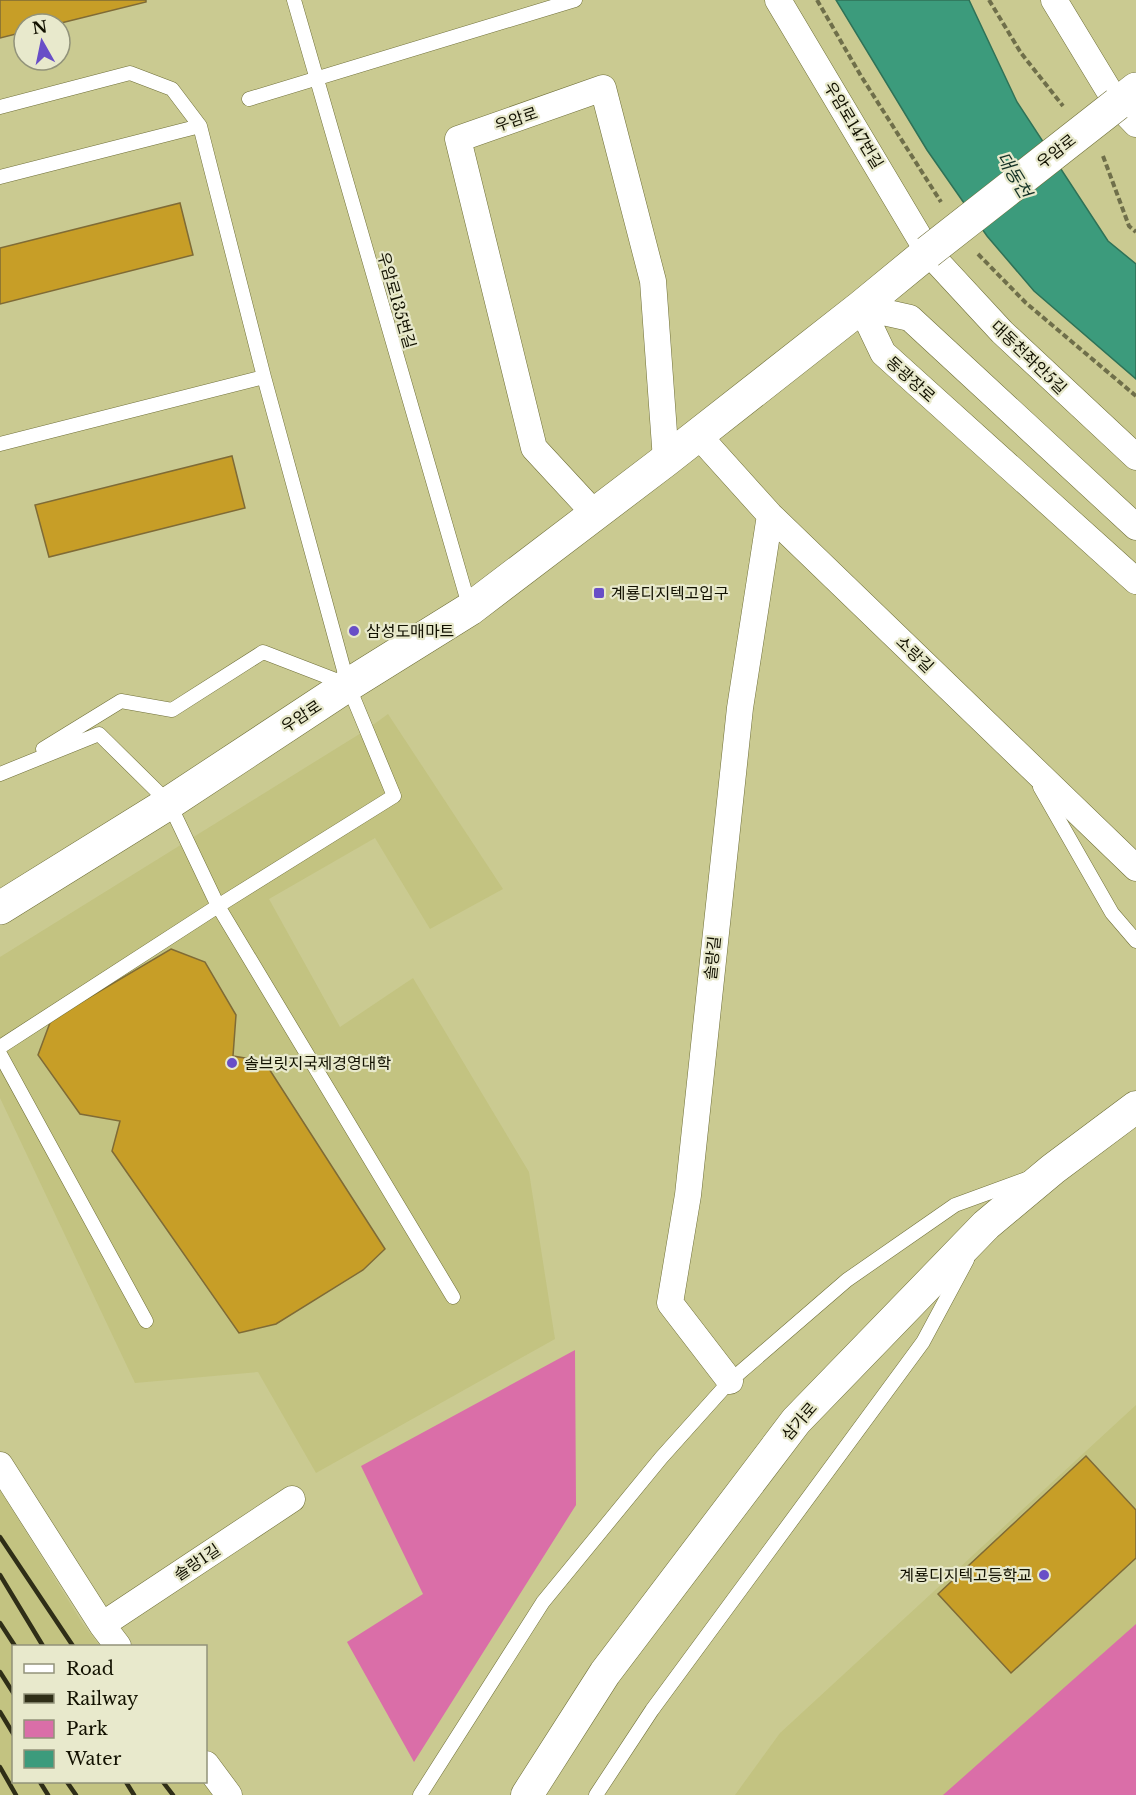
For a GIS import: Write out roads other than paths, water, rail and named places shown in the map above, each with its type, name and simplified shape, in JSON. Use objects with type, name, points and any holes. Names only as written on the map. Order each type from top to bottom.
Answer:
[{"type":"main road","name":"우암로","points":[[0,908],[169,803],[348,685],[470,609],[596,515],[928,252],[1130,106]]},
{"type":"street","name":"우암로147번길","points":[[778,0],[928,252]]},
{"type":"street","points":[[1054,0],[1130,106]]},
{"type":"street","name":"우암로","points":[[596,515],[534,448],[458,139],[603,88],[653,280],[666,460]]},
{"type":"street","name":"대동천좌안5길","points":[[928,252],[1002,332],[1136,457]]},
{"type":"street","points":[[861,307],[910,318],[1136,527]]},
{"type":"street","name":"동광장로","points":[[861,307],[883,353],[1136,581]]},
{"type":"street","name":"소랑길","points":[[698,435],[770,515],[1136,868]]},
{"type":"street","name":"솔랑길","points":[[730,1381],[670,1303],[688,1196],[740,708],[770,515]]},
{"type":"street","name":"삼가로","points":[[527,1795],[605,1673],[796,1421],[986,1225],[1053,1169],[1136,1107]]},
{"type":"street","points":[[0,1465],[117,1645]]},
{"type":"street","name":"솔랑1길","points":[[102,1625],[292,1499]]},
{"type":"street","points":[[207,1765],[229,1795]]},
{"type":"lane","name":"우암로135번길","points":[[294,0],[470,609]]},
{"type":"lane","points":[[249,99],[575,0]]},
{"type":"lane","points":[[0,107],[130,73],[172,89],[200,126],[264,377],[348,685],[394,796],[0,1047]]},
{"type":"lane","points":[[0,177],[200,126]]},
{"type":"lane","points":[[0,444],[264,377]]},
{"type":"lane","points":[[6,771],[121,701],[171,710],[263,652],[348,685]]},
{"type":"lane","points":[[6,771],[99,734],[169,803],[218,906],[453,1297]]},
{"type":"lane","points":[[1023,759],[1112,913],[1136,941]]},
{"type":"lane","points":[[0,1054],[146,1321]]},
{"type":"lane","points":[[420,1795],[543,1602],[661,1458],[730,1381],[847,1280],[955,1205],[1053,1169]]},
{"type":"lane","points":[[596,1795],[652,1710],[923,1342],[986,1225]]},
{"type":"water","name":"대동천","points":[[836,0],[969,0],[1017,102],[1108,241],[1136,264],[1136,379],[1034,291],[987,236],[927,150]]},
{"type":"railway","points":[[0,1537],[72,1645]]},
{"type":"railway","points":[[0,1575],[42,1645]]},
{"type":"railway","points":[[0,1623],[14,1645]]},
{"type":"railway","points":[[0,1672],[12,1691]]},
{"type":"railway","points":[[0,1712],[12,1732]]},
{"type":"railway","points":[[0,1767],[16,1795]]},
{"type":"railway","points":[[41,1783],[48,1795]]},
{"type":"railway","points":[[68,1783],[76,1795]]},
{"type":"railway","points":[[127,1783],[134,1795]]},
{"type":"railway","points":[[164,1783],[173,1795]]},
{"type":"place","name":"계룡디지텍고입구","points":[[599,593]]},
{"type":"place","name":"삼성도매마트","points":[[354,631]]},
{"type":"place","name":"솔브릿지국제경영대학","points":[[232,1063]]},
{"type":"place","name":"계룡디지텍고등학교","points":[[1044,1575]]}]
